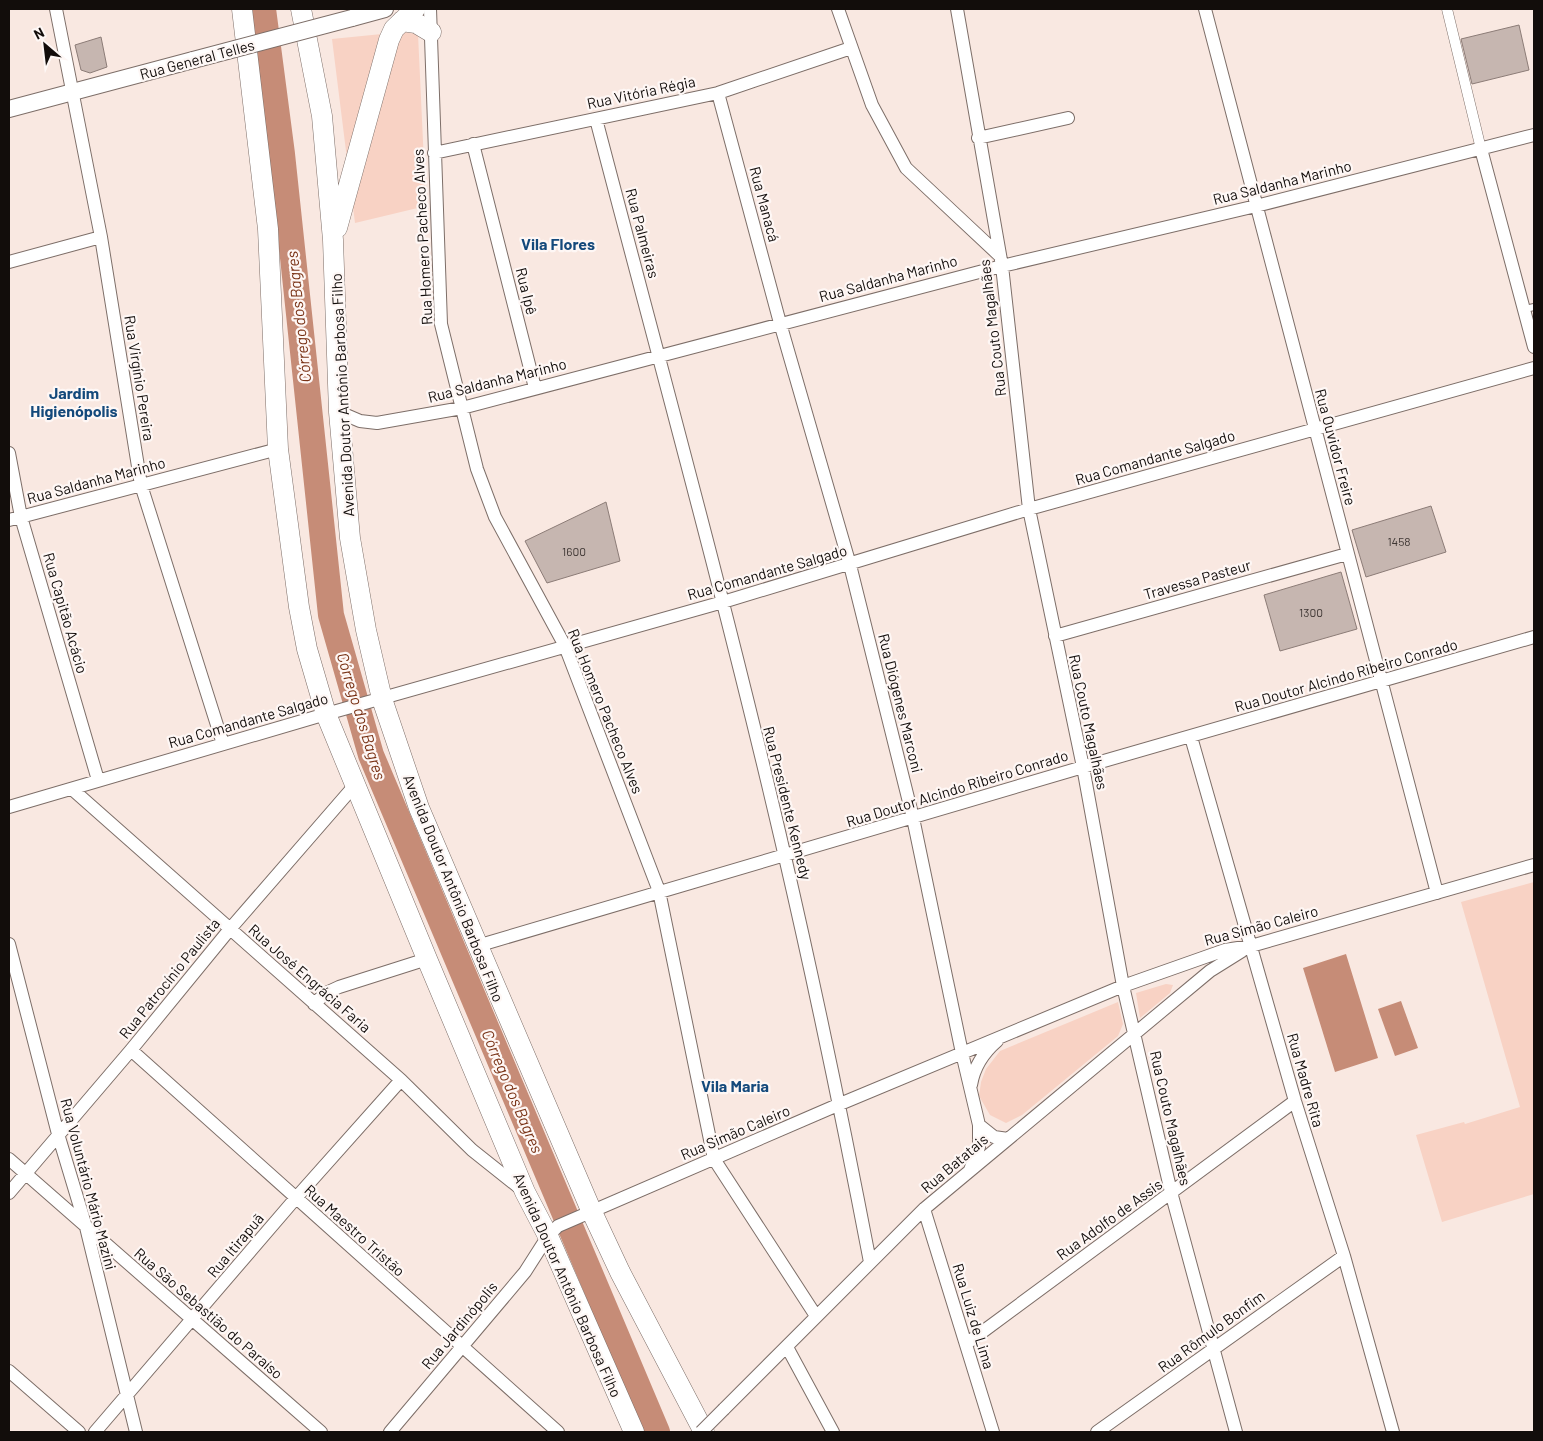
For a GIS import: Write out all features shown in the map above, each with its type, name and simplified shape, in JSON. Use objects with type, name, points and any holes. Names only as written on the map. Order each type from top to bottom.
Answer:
[{"type":"main road","name":"Avenida Doutor Antônio Barbosa Filho","points":[[242,9],[268,229],[278,448],[299,607],[307,649],[334,712],[355,785],[427,959],[525,1192],[553,1231],[634,1432]]},
{"type":"main road","name":"Avenida Doutor Antônio Barbosa Filho","points":[[301,9],[322,116],[334,240],[339,412],[350,538],[377,700],[419,808],[587,1212],[702,1432]]},
{"type":"main road","points":[[334,240],[389,40],[409,15],[416,23],[431,32]]},
{"type":"street","name":"Rua Virgínio Pereira","points":[[56,9],[101,237],[141,485],[222,744]]},
{"type":"street","name":"Rua General Telles","points":[[9,109],[385,9]]},
{"type":"street","name":"Rua Homero Pacheco Alves","points":[[430,9],[442,324],[477,468],[495,517],[565,646],[659,891],[714,1159],[816,1316]]},
{"type":"street","points":[[838,9],[872,105],[906,168],[1001,260]]},
{"type":"street","name":"Rua Couto Magalhães","points":[[957,9],[978,138],[1001,260],[1029,509],[1082,767],[1123,986],[1171,1192],[1236,1432]]},
{"type":"street","name":"Rua Ouvidor Freire","points":[[1205,9],[1347,554],[1383,681],[1437,893]]},
{"type":"street","points":[[1447,9],[1481,149],[1529,308],[1534,347]]},
{"type":"street","name":"Rua Vitória Régia","points":[[434,153],[718,93],[852,48]]},
{"type":"street","name":"Rua Manacá","points":[[718,93],[780,323]]},
{"type":"street","points":[[978,138],[1068,118]]},
{"type":"street","name":"Rua Palmeiras","points":[[596,119],[658,355]]},
{"type":"street","name":"Rua Saldanha Marinho","points":[[339,412],[360,421],[377,423],[398,421],[462,408],[780,323],[1001,260],[1256,206],[1534,135]]},
{"type":"street","name":"Rua Ipê","points":[[474,144],[535,388]]},
{"type":"street","points":[[9,262],[101,237]]},
{"type":"street","name":"Rua Diógenes Marconi","points":[[780,323],[850,565],[913,818],[979,1125],[979,1147],[970,1170]]},
{"type":"street","name":"Rua Presidente Kennedy","points":[[658,355],[785,855],[840,1104],[870,1262]]},
{"type":"street","name":"Rua Comandante Salgado","points":[[9,807],[222,744],[850,565],[1029,509],[1534,368]]},
{"type":"street","name":"Rua Saldanha Marinho","points":[[15,518],[278,448]]},
{"type":"street","name":"Rua Capitão Acácio","points":[[9,453],[15,518],[98,780]]},
{"type":"street","name":"Travessa Pasteur","points":[[1055,636],[1347,554]]},
{"type":"street","name":"Rua Doutor Alcindo Ribeiro Conrado","points":[[477,946],[1082,767],[1534,638]]},
{"type":"street","name":"Rua Madre Rita","points":[[1191,737],[1294,1101],[1344,1256],[1392,1432]]},
{"type":"street","name":"Rua Patrocínio Paulista","points":[[9,1193],[131,1050],[230,929],[355,785]]},
{"type":"street","name":"Rua José Engrácia Faria","points":[[72,789],[401,1080],[472,1150],[525,1192]]},
{"type":"street","name":"Rua Simão Caleiro","points":[[553,1231],[587,1212],[1123,986],[1225,950],[1251,946],[1534,865]]},
{"type":"street","name":"Rua Voluntário Mário Mazini","points":[[9,944],[58,1134],[86,1227],[126,1399],[136,1432]]},
{"type":"street","name":"Rua Batatais","points":[[702,1432],[924,1210],[1210,971],[1251,946]]},
{"type":"street","points":[[314,1004],[326,993],[339,987],[427,959]]},
{"type":"street","name":"Rua Simão Caleiro","points":[[970,1087],[973,1072],[979,1062],[989,1048],[1002,1036]]},
{"type":"street","name":"Rua Maestro Tristão","points":[[131,1050],[295,1199],[558,1432]]},
{"type":"street","points":[[938,1063],[953,1064],[967,1074]]},
{"type":"street","name":"Rua Itirapuã","points":[[95,1432],[193,1321],[295,1199],[401,1080]]},
{"type":"street","name":"Rua Adolfo de Assis","points":[[966,1344],[1294,1101]]},
{"type":"street","points":[[979,1125],[994,1137],[1008,1139]]},
{"type":"street","name":"Rua São Sebastião do Paraíso","points":[[9,1159],[321,1432]]},
{"type":"street","name":"Rua Luiz de Lima","points":[[924,1210],[994,1432]]},
{"type":"street","name":"Rua Jardinópolis","points":[[390,1432],[524,1272],[553,1231]]},
{"type":"street","name":"Rua Rômulo Bonfim","points":[[1097,1432],[1344,1256]]},
{"type":"street","points":[[786,1346],[833,1432]]},
{"type":"street","points":[[9,1371],[79,1432]]},
{"type":"shaded area","points":[[402,32],[418,34],[426,206],[355,223],[332,39]]},
{"type":"shaded area","points":[[1534,882],[1534,1194],[1442,1222],[1416,1135],[1464,1122],[1465,1124],[1520,1107],[1461,902]]},
{"type":"shaded area","points":[[1346,954],[1378,1058],[1335,1072],[1303,968]]},
{"type":"shaded area","points":[[1166,984],[1173,985],[1170,993],[1140,1018],[1136,993]]},
{"type":"shaded area","points":[[1401,1001],[1418,1048],[1395,1056],[1378,1009]]},
{"type":"shaded area","points":[[1118,1002],[1123,1024],[1118,1036],[1022,1115],[1006,1123],[990,1115],[979,1096],[981,1082],[986,1069],[1000,1051]]},
{"type":"building","points":[[1519,25],[1529,70],[1472,84],[1461,39]]},
{"type":"building","points":[[101,37],[107,67],[90,73],[81,70],[75,45]]},
{"type":"building","points":[[606,502],[620,561],[547,583],[525,541]]},
{"type":"building","points":[[1431,506],[1446,552],[1366,577],[1352,530]]},
{"type":"building","points":[[1341,572],[1357,629],[1280,651],[1264,595]]},
{"type":"waterway","name":"Córrego dos Bagres","points":[[263,9],[282,154],[331,615],[371,755],[657,1432]]},
{"type":"district","name":"Vila Flores","points":[[558,243]]},
{"type":"district","name":"Jardim Higienópolis","points":[[74,401]]},
{"type":"district","name":"Vila Maria","points":[[735,1085]]}]
